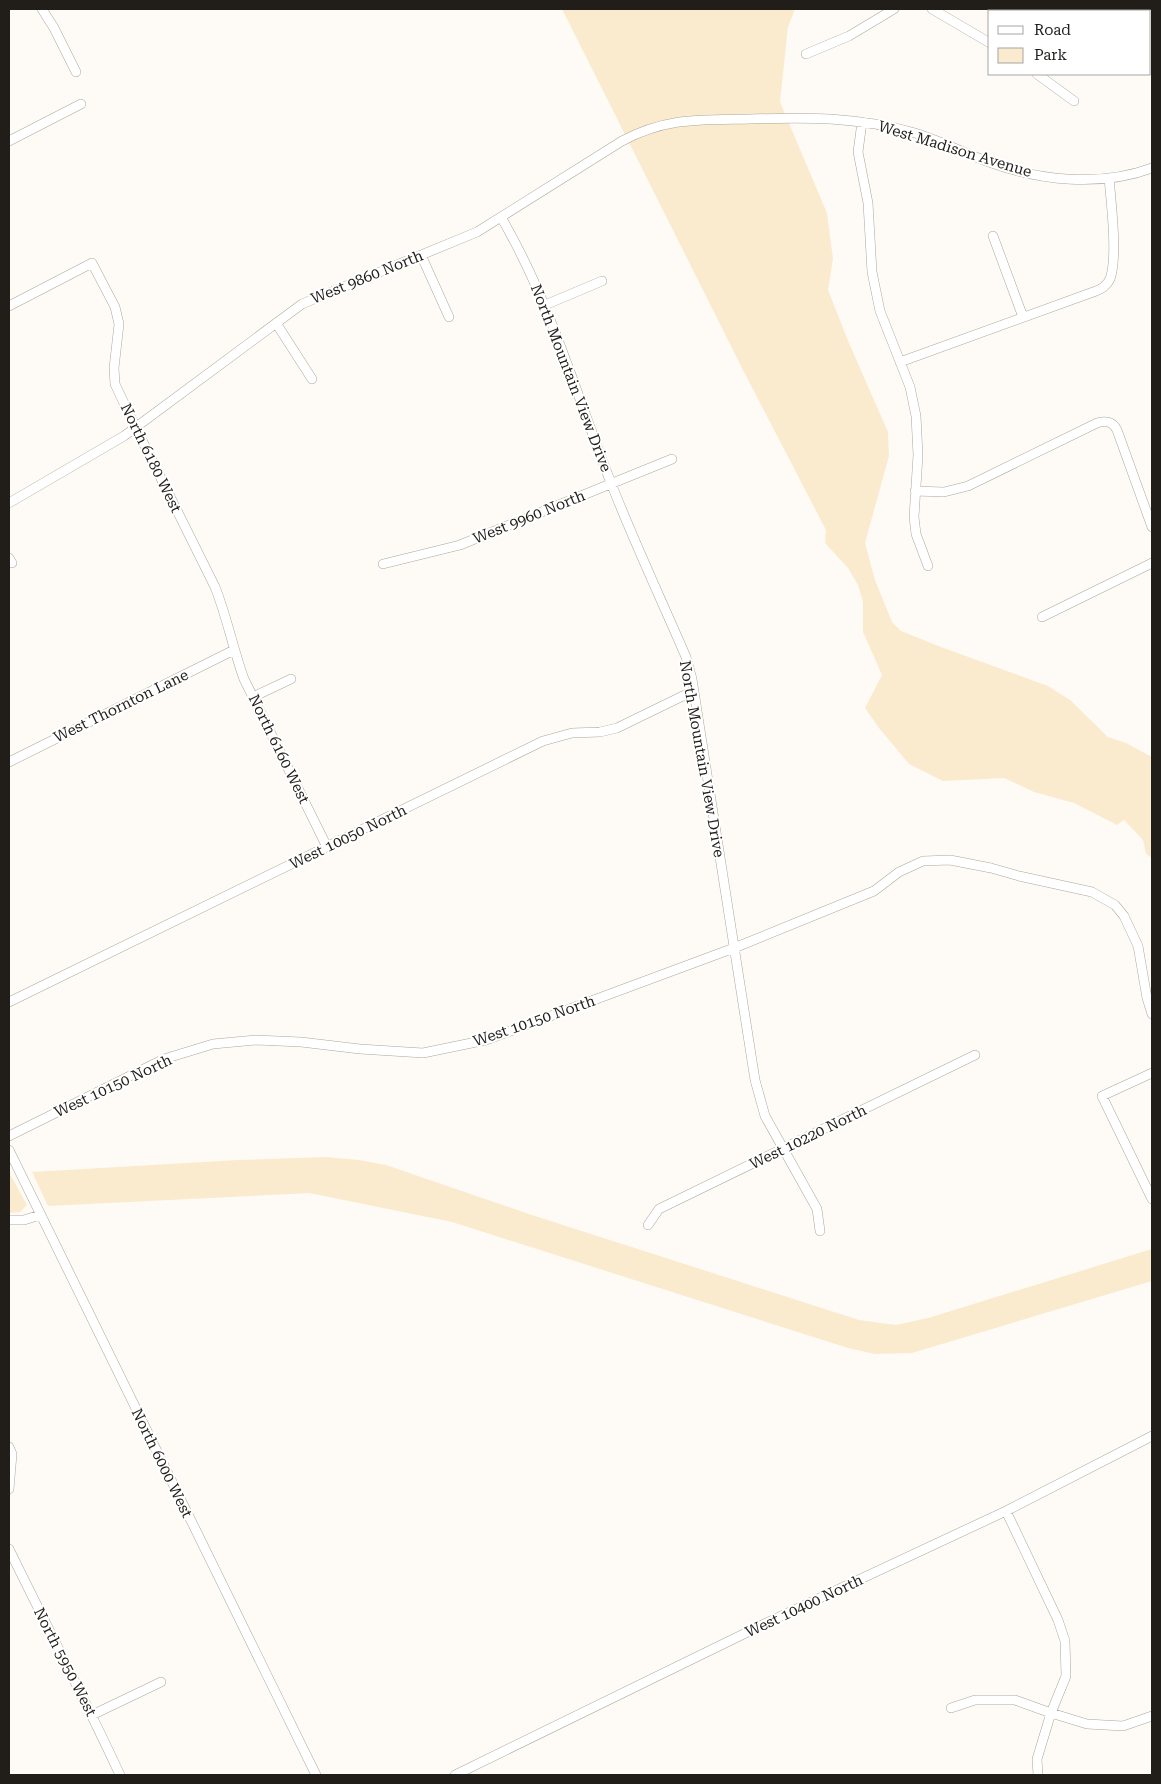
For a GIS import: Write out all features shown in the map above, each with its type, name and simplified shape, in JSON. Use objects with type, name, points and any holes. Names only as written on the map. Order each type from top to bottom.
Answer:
[{"type":"street","points":[[42,9],[54,28],[76,72]]},
{"type":"street","points":[[806,54],[849,36],[894,9]]},
{"type":"street","points":[[932,9],[988,42]]},
{"type":"street","points":[[1038,75],[1074,101]]},
{"type":"street","points":[[9,140],[81,104]]},
{"type":"street","name":"West Madison Avenue","points":[[612,147],[649,128],[682,121],[815,117],[862,122],[915,133],[990,163],[1022,172],[1066,179],[1109,178],[1134,174],[1152,168]]},
{"type":"street","points":[[862,122],[858,152],[868,203],[874,285],[885,325],[914,402],[918,430],[915,527],[928,566]]},
{"type":"street","name":"West 9860 North","points":[[9,503],[90,457],[135,428],[302,304],[477,232],[612,147]]},
{"type":"street","points":[[900,362],[1100,290],[1109,280],[1111,273],[1113,238],[1109,178]]},
{"type":"street","name":"North Mountain View Drive","points":[[502,217],[519,248],[545,305],[612,484],[686,657],[692,679],[692,691],[755,1080],[766,1116],[817,1209],[820,1231]]},
{"type":"street","points":[[993,236],[1023,317]]},
{"type":"street","points":[[421,255],[450,317]]},
{"type":"street","name":"North 6180 West","points":[[9,306],[92,263],[115,307],[119,324],[114,368],[115,384],[135,428],[215,587],[222,604],[234,650]]},
{"type":"street","points":[[545,305],[602,281]]},
{"type":"street","points":[[276,323],[312,379]]},
{"type":"street","points":[[915,491],[944,492],[968,486],[1096,424],[1107,422],[1117,430],[1152,527]]},
{"type":"street","name":"West 9960 North","points":[[383,564],[460,545],[672,459]]},
{"type":"street","points":[[1042,617],[1152,563]]},
{"type":"street","name":"North 6160 West","points":[[234,650],[244,679],[327,847]]},
{"type":"street","name":"West Thornton Lane","points":[[9,762],[234,650]]},
{"type":"street","points":[[253,697],[291,680]]},
{"type":"street","name":"West 10050 North","points":[[9,1002],[543,741],[572,733],[600,732],[617,728],[692,691]]},
{"type":"street","name":"West 10150 North","points":[[9,1136],[164,1059],[213,1044],[256,1040],[423,1053],[486,1040],[734,948],[874,891],[899,872],[923,861],[950,860],[991,868],[1092,892],[1115,904],[1124,916],[1138,946],[1147,998],[1152,1014]]},
{"type":"street","name":"West 10220 North","points":[[648,1225],[659,1209],[975,1054]]},
{"type":"street","points":[[1152,1073],[1102,1096],[1152,1199]]},
{"type":"street","name":"North 6000 West","points":[[9,1150],[316,1775]]},
{"type":"street","points":[[9,1220],[24,1220],[40,1216]]},
{"type":"street","name":"West 10400 North","points":[[455,1775],[760,1626],[1006,1511],[1152,1436]]},
{"type":"street","points":[[9,1447],[12,1454],[9,1489]]},
{"type":"street","points":[[1006,1511],[1058,1620],[1065,1641],[1066,1676],[1051,1713],[1037,1759],[1038,1775]]},
{"type":"street","name":"North 5950 West","points":[[9,1549],[120,1775]]},
{"type":"street","points":[[92,1715],[161,1682]]},
{"type":"street","points":[[951,1708],[975,1700],[1015,1700],[1088,1724],[1123,1726],[1152,1716]]},
{"type":"green space","points":[[562,9],[795,9],[788,27],[780,102],[827,213],[833,259],[828,290],[888,432],[889,456],[865,543],[875,580],[892,622],[901,631],[1048,686],[1070,700],[1108,737],[1126,743],[1152,757],[1152,858],[1146,854],[1143,840],[1124,820],[1117,825],[1074,803],[1034,792],[1004,778],[943,781],[909,764],[865,708],[882,675],[863,632],[863,602],[858,585],[848,568],[825,543],[826,530],[744,372]]},
{"type":"green space","points":[[326,1157],[386,1165],[532,1215],[859,1320],[896,1325],[928,1318],[1152,1249],[1152,1281],[912,1353],[875,1354],[848,1348],[452,1222],[309,1193],[48,1206],[32,1172]]},
{"type":"green space","points":[[9,1172],[27,1205],[20,1212],[9,1213]]}]
